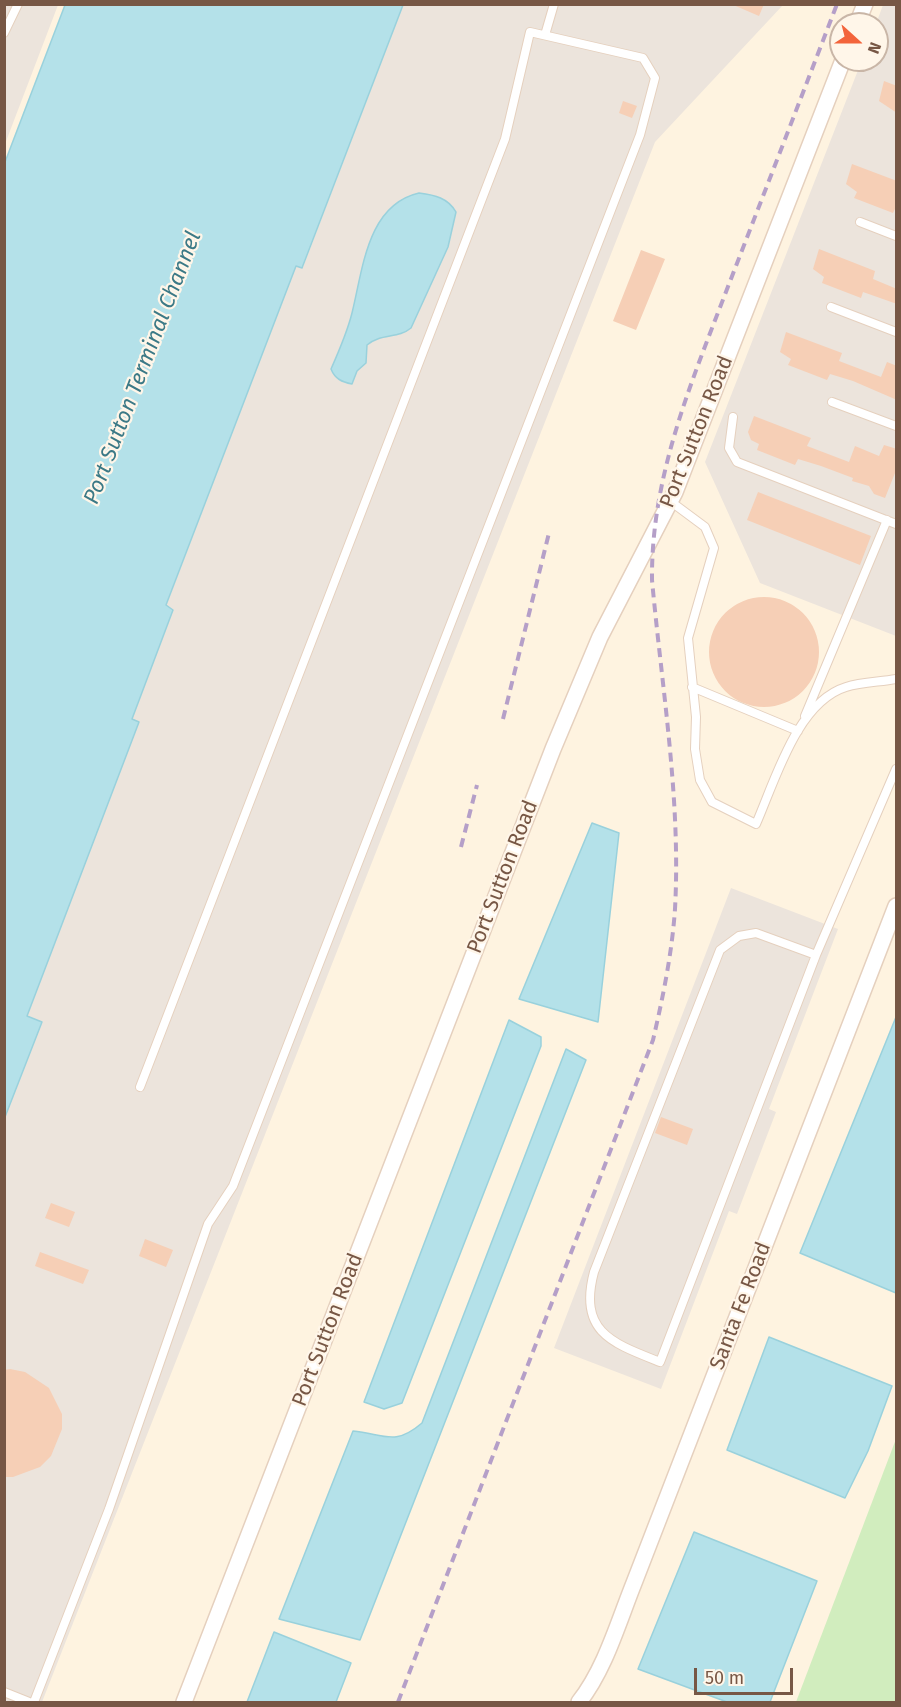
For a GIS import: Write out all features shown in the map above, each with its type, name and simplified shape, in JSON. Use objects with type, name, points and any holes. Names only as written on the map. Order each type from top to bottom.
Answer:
[{"type":"street","name":"Port Sutton Road","points":[[184,1702],[578,686],[609,618],[670,501],[838,72]]},
{"type":"street","name":"Santa Fe Road","points":[[579,1702],[589,1690],[629,1594],[897,906]]},
{"type":"lane","points":[[4,33],[18,4]]},
{"type":"lane","points":[[544,35],[554,4]]},
{"type":"lane","points":[[34,1702],[113,1498],[208,1224],[233,1186],[640,135],[655,78],[644,58],[530,32],[505,139],[140,1087]]},
{"type":"lane","points":[[860,222],[897,236]]},
{"type":"lane","points":[[831,307],[897,332]]},
{"type":"lane","points":[[832,402],[897,426]]},
{"type":"lane","points":[[733,417],[729,448],[737,462],[897,524]]},
{"type":"lane","points":[[670,501],[705,526],[714,548],[688,638],[696,717],[695,749],[700,780],[712,802],[756,824],[803,720],[887,520]]},
{"type":"lane","points":[[803,720],[822,700],[845,687],[897,679]]},
{"type":"lane","points":[[692,687],[798,731]]},
{"type":"lane","points":[[816,955],[756,933],[739,936],[720,950],[594,1272],[588,1293],[590,1316],[605,1334],[624,1347],[660,1362],[816,955],[897,769]]},
{"type":"lane","points":[[4,1692],[29,1702]]},
{"type":"shaded area","points":[[5,5],[58,5],[5,144]]},
{"type":"shaded area","points":[[403,5],[783,5],[655,142],[42,1702],[5,1702],[4,1118],[41,1023],[27,1016],[138,722],[132,719],[173,610],[166,606],[296,265],[303,267]]},
{"type":"shaded area","points":[[883,5],[896,5],[896,636],[760,583],[705,462],[857,72],[889,72],[889,12],[880,12]]},
{"type":"shaded area","points":[[731,888],[838,929],[769,1109],[776,1112],[737,1214],[729,1211],[661,1389],[554,1348]]},
{"type":"green space","points":[[896,1439],[896,1702],[796,1702]]},
{"type":"water","name":"Port Sutton Terminal Channel","points":[[65,5],[403,5],[302,268],[296,266],[166,605],[173,610],[132,719],[139,722],[27,1016],[42,1022],[5,1117],[5,162]]},
{"type":"water","points":[[419,193],[440,198],[449,203],[456,212],[448,247],[411,328],[401,334],[372,341],[367,345],[366,363],[357,371],[352,384],[342,381],[331,369],[350,320],[370,241],[388,211],[402,200]]},
{"type":"water","points":[[592,823],[619,833],[598,1022],[519,999]]},
{"type":"water","points":[[896,1017],[896,1293],[800,1253]]},
{"type":"water","points":[[509,1020],[541,1037],[541,1046],[402,1403],[384,1409],[364,1402]]},
{"type":"water","points":[[566,1049],[586,1060],[360,1640],[279,1619],[353,1431],[396,1437],[404,1435],[422,1423]]},
{"type":"water","points":[[769,1337],[892,1386],[868,1451],[845,1498],[727,1450]]},
{"type":"water","points":[[694,1532],[817,1581],[770,1702],[727,1702],[638,1669]]},
{"type":"water","points":[[274,1632],[351,1663],[336,1702],[247,1702]]},
{"type":"building","points":[[731,4],[764,4],[759,16]]},
{"type":"building","points":[[884,81],[897,86],[897,113],[879,101]]},
{"type":"building","points":[[623,101],[637,106],[632,118],[619,113]]},
{"type":"building","points":[[852,164],[897,181],[897,205],[893,213],[854,198],[857,192],[846,184]]},
{"type":"building","points":[[819,249],[875,271],[873,279],[897,289],[897,304],[863,292],[861,298],[822,283],[824,277],[813,269]]},
{"type":"building","points":[[641,250],[665,259],[636,330],[613,321]]},
{"type":"building","points":[[786,332],[842,353],[839,361],[881,377],[887,362],[897,366],[897,400],[853,381],[830,374],[827,380],[788,365],[791,359],[780,352]]},
{"type":"building","points":[[754,416],[811,438],[807,446],[849,462],[855,446],[879,456],[884,445],[897,449],[897,468],[885,498],[874,494],[869,486],[852,481],[853,478],[821,466],[798,459],[795,465],[757,450],[759,444],[751,440],[748,432]]},
{"type":"building","points":[[758,492],[871,536],[860,565],[747,520]]},
{"type":"building","points":[[764,597],[785,601],[803,613],[815,631],[819,652],[815,673],[803,691],[785,703],[764,707],[743,703],[725,691],[713,673],[709,652],[713,631],[725,613],[743,601]]},
{"type":"building","points":[[661,1117],[693,1129],[687,1145],[655,1133]]},
{"type":"building","points":[[51,1203],[75,1212],[69,1227],[45,1218]]},
{"type":"building","points":[[145,1239],[173,1250],[166,1267],[139,1256]]},
{"type":"building","points":[[40,1252],[89,1270],[83,1284],[35,1266]]},
{"type":"building","points":[[4,1370],[25,1372],[49,1388],[62,1414],[62,1429],[51,1456],[40,1467],[13,1477],[4,1477]]},
{"type":"railway","points":[[398,1702],[653,1040],[672,942],[676,868],[670,744],[652,580],[658,503],[676,429],[688,393],[837,4]]},
{"type":"railway","points":[[503,719],[549,533]]},
{"type":"railway","points":[[461,847],[477,785]]}]
